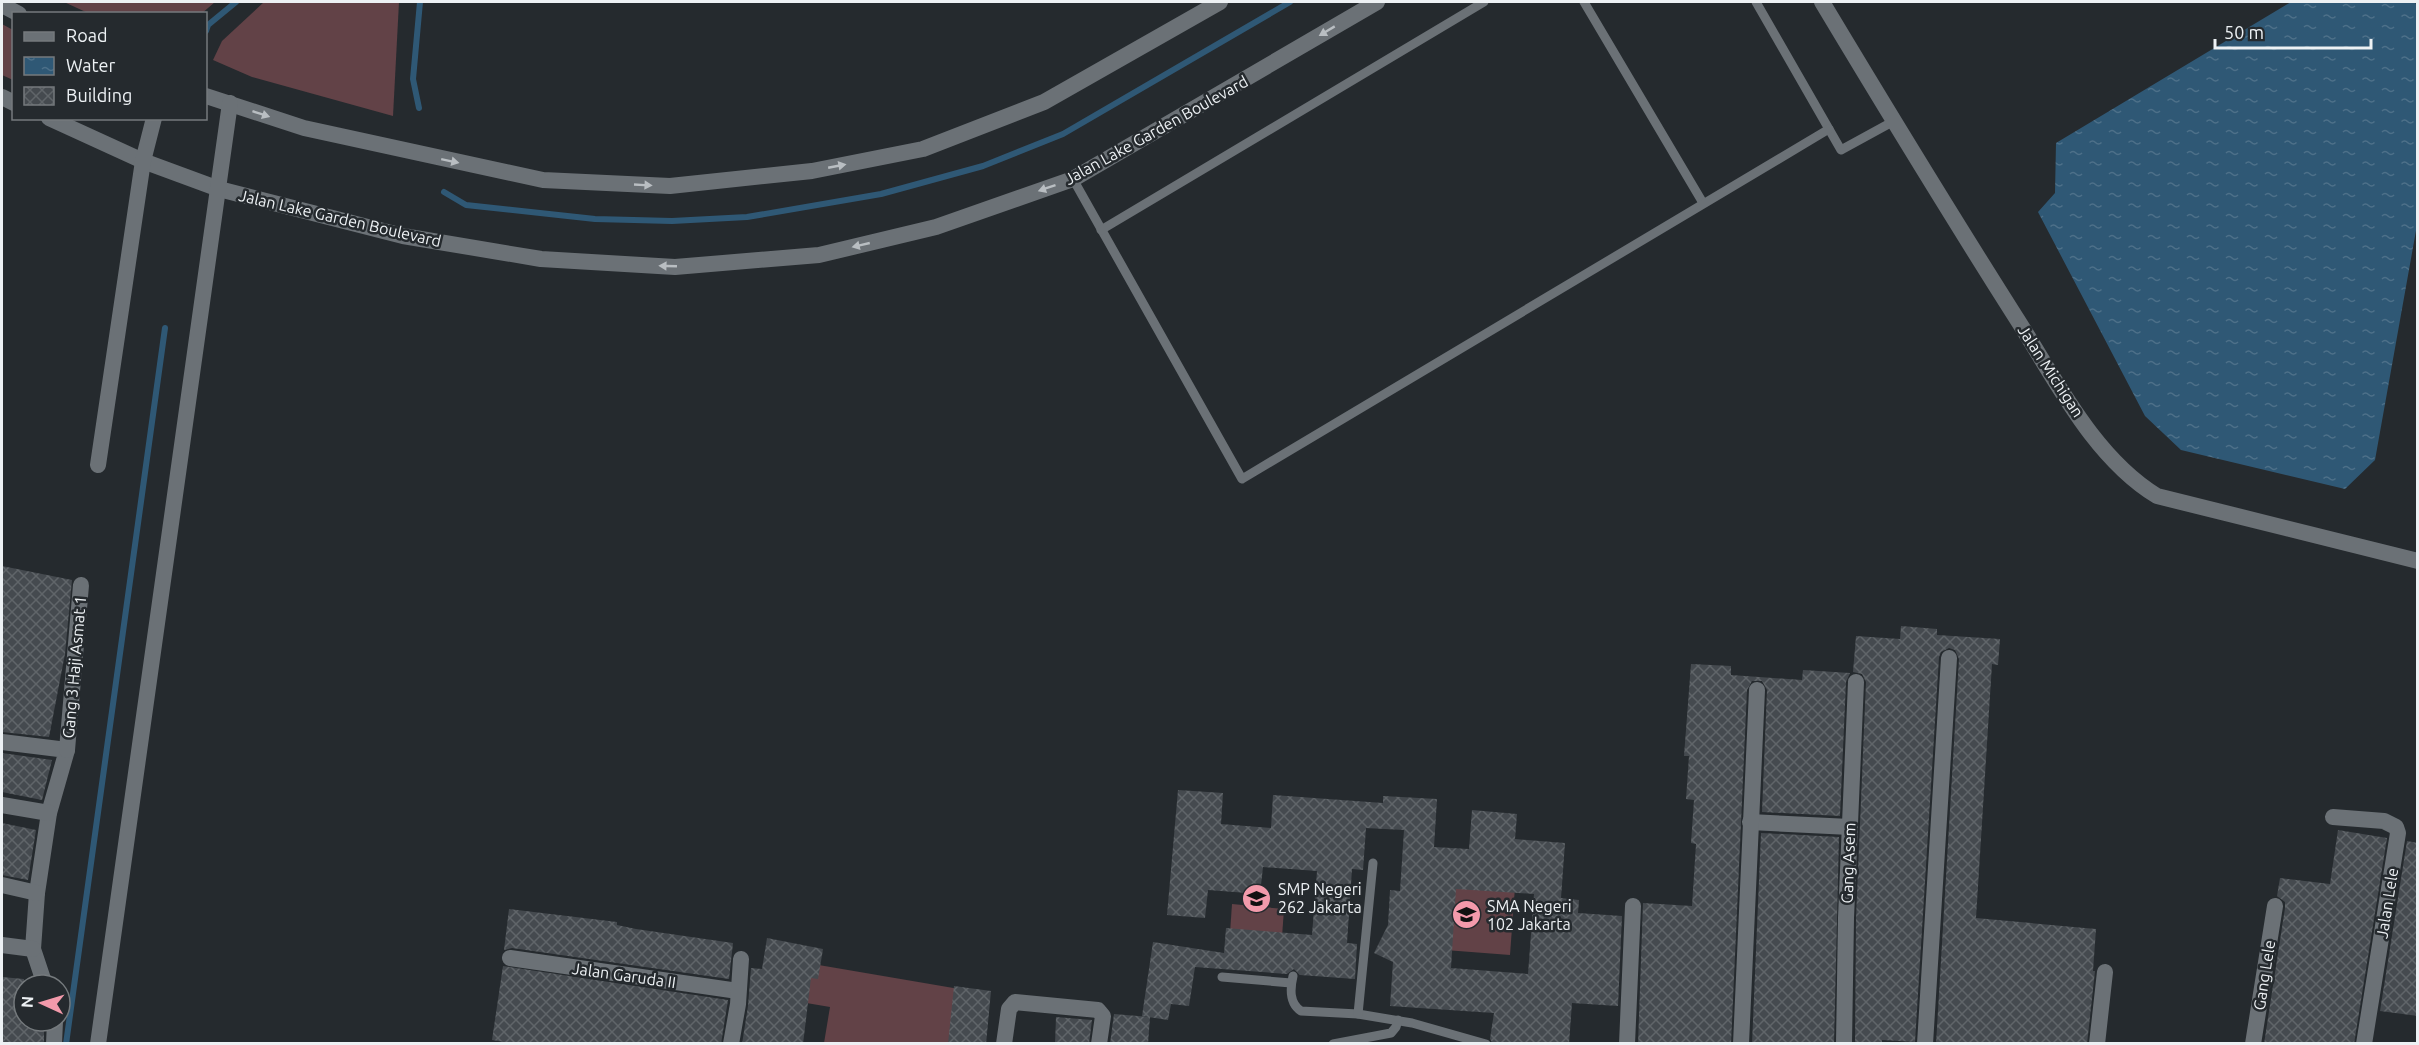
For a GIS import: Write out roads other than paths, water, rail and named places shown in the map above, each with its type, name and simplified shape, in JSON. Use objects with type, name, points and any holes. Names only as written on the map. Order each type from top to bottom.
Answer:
[{"type":"street","points":[[207,96],[304,128],[543,180],[682,185],[812,171],[923,149],[1044,102],[1220,2]]},
{"type":"street","name":"Jalan Lake Garden Boulevard","points":[[53,120],[143,161],[219,189],[403,236],[541,259],[675,267],[819,255],[936,227],[1073,179],[1377,2]]},
{"type":"street","name":"Jalan Michigan","points":[[1822,2],[1944,204],[2092,436],[2136,483],[2157,496],[2418,561]]},
{"type":"street","points":[[98,1044],[230,103]]},
{"type":"street","points":[[98,465],[143,161],[153,120]]},
{"type":"street","name":"Gang 3 Haji Asmat 1","points":[[33,949],[37,893],[49,813],[67,750],[81,585]]},
{"type":"street","points":[[1925,1044],[1948,658]]},
{"type":"street","name":"Gang Asem","points":[[1844,1044],[1856,682]]},
{"type":"street","points":[[1741,1044],[1757,690]]},
{"type":"street","points":[[2,742],[67,750]]},
{"type":"street","points":[[2,804],[49,813]]},
{"type":"street","name":"Jalan Lele","points":[[2333,817],[2392,823],[2398,833],[2364,1044]]},
{"type":"street","points":[[1750,822],[1850,827]]},
{"type":"street","points":[[2,885],[37,893]]},
{"type":"street","points":[[1627,1044],[1633,906]]},
{"type":"street","name":"Gang Lele","points":[[2253,1044],[2275,906]]},
{"type":"street","points":[[2,945],[33,949],[41,973]]},
{"type":"street","name":"Jalan Garuda II","points":[[510,958],[738,992]]},
{"type":"street","points":[[732,1044],[741,959]]},
{"type":"street","points":[[2097,1044],[2105,972]]},
{"type":"street","points":[[1004,1044],[1009,1009],[1015,1002],[1098,1010],[1103,1016],[1099,1044]]},
{"type":"lane","points":[[1101,230],[1484,2]]},
{"type":"lane","points":[[1584,2],[1703,203]]},
{"type":"lane","points":[[1756,2],[1841,150],[1894,121]]},
{"type":"lane","points":[[1073,179],[1242,479],[1829,129]]},
{"type":"lane","points":[[1358,1014],[1373,863]]},
{"type":"lane","points":[[1222,977],[1292,980],[1293,1004],[1301,1011],[1358,1014],[1398,1020],[1485,1043]]},
{"type":"lane","points":[[1334,1044],[1391,1033],[1398,1020]]},
{"type":"water","points":[[2291,2],[2415,2],[2417,7],[2417,225],[2375,460],[2345,489],[2181,450],[2145,416],[2038,212],[2055,193],[2056,143]]},
{"type":"waterway","points":[[207,28],[236,2]]},
{"type":"waterway","points":[[419,108],[413,79],[420,2]]},
{"type":"waterway","points":[[444,192],[466,205],[595,219],[672,221],[747,217],[881,194],[983,166],[1063,134],[1290,2]]},
{"type":"waterway","points":[[66,1044],[165,328]]},
{"type":"place","name":"SMP Negeri 262 Jakarta","points":[[1257,898]]},
{"type":"place","name":"SMA Negeri 102 Jakarta","points":[[1466,915]]}]
